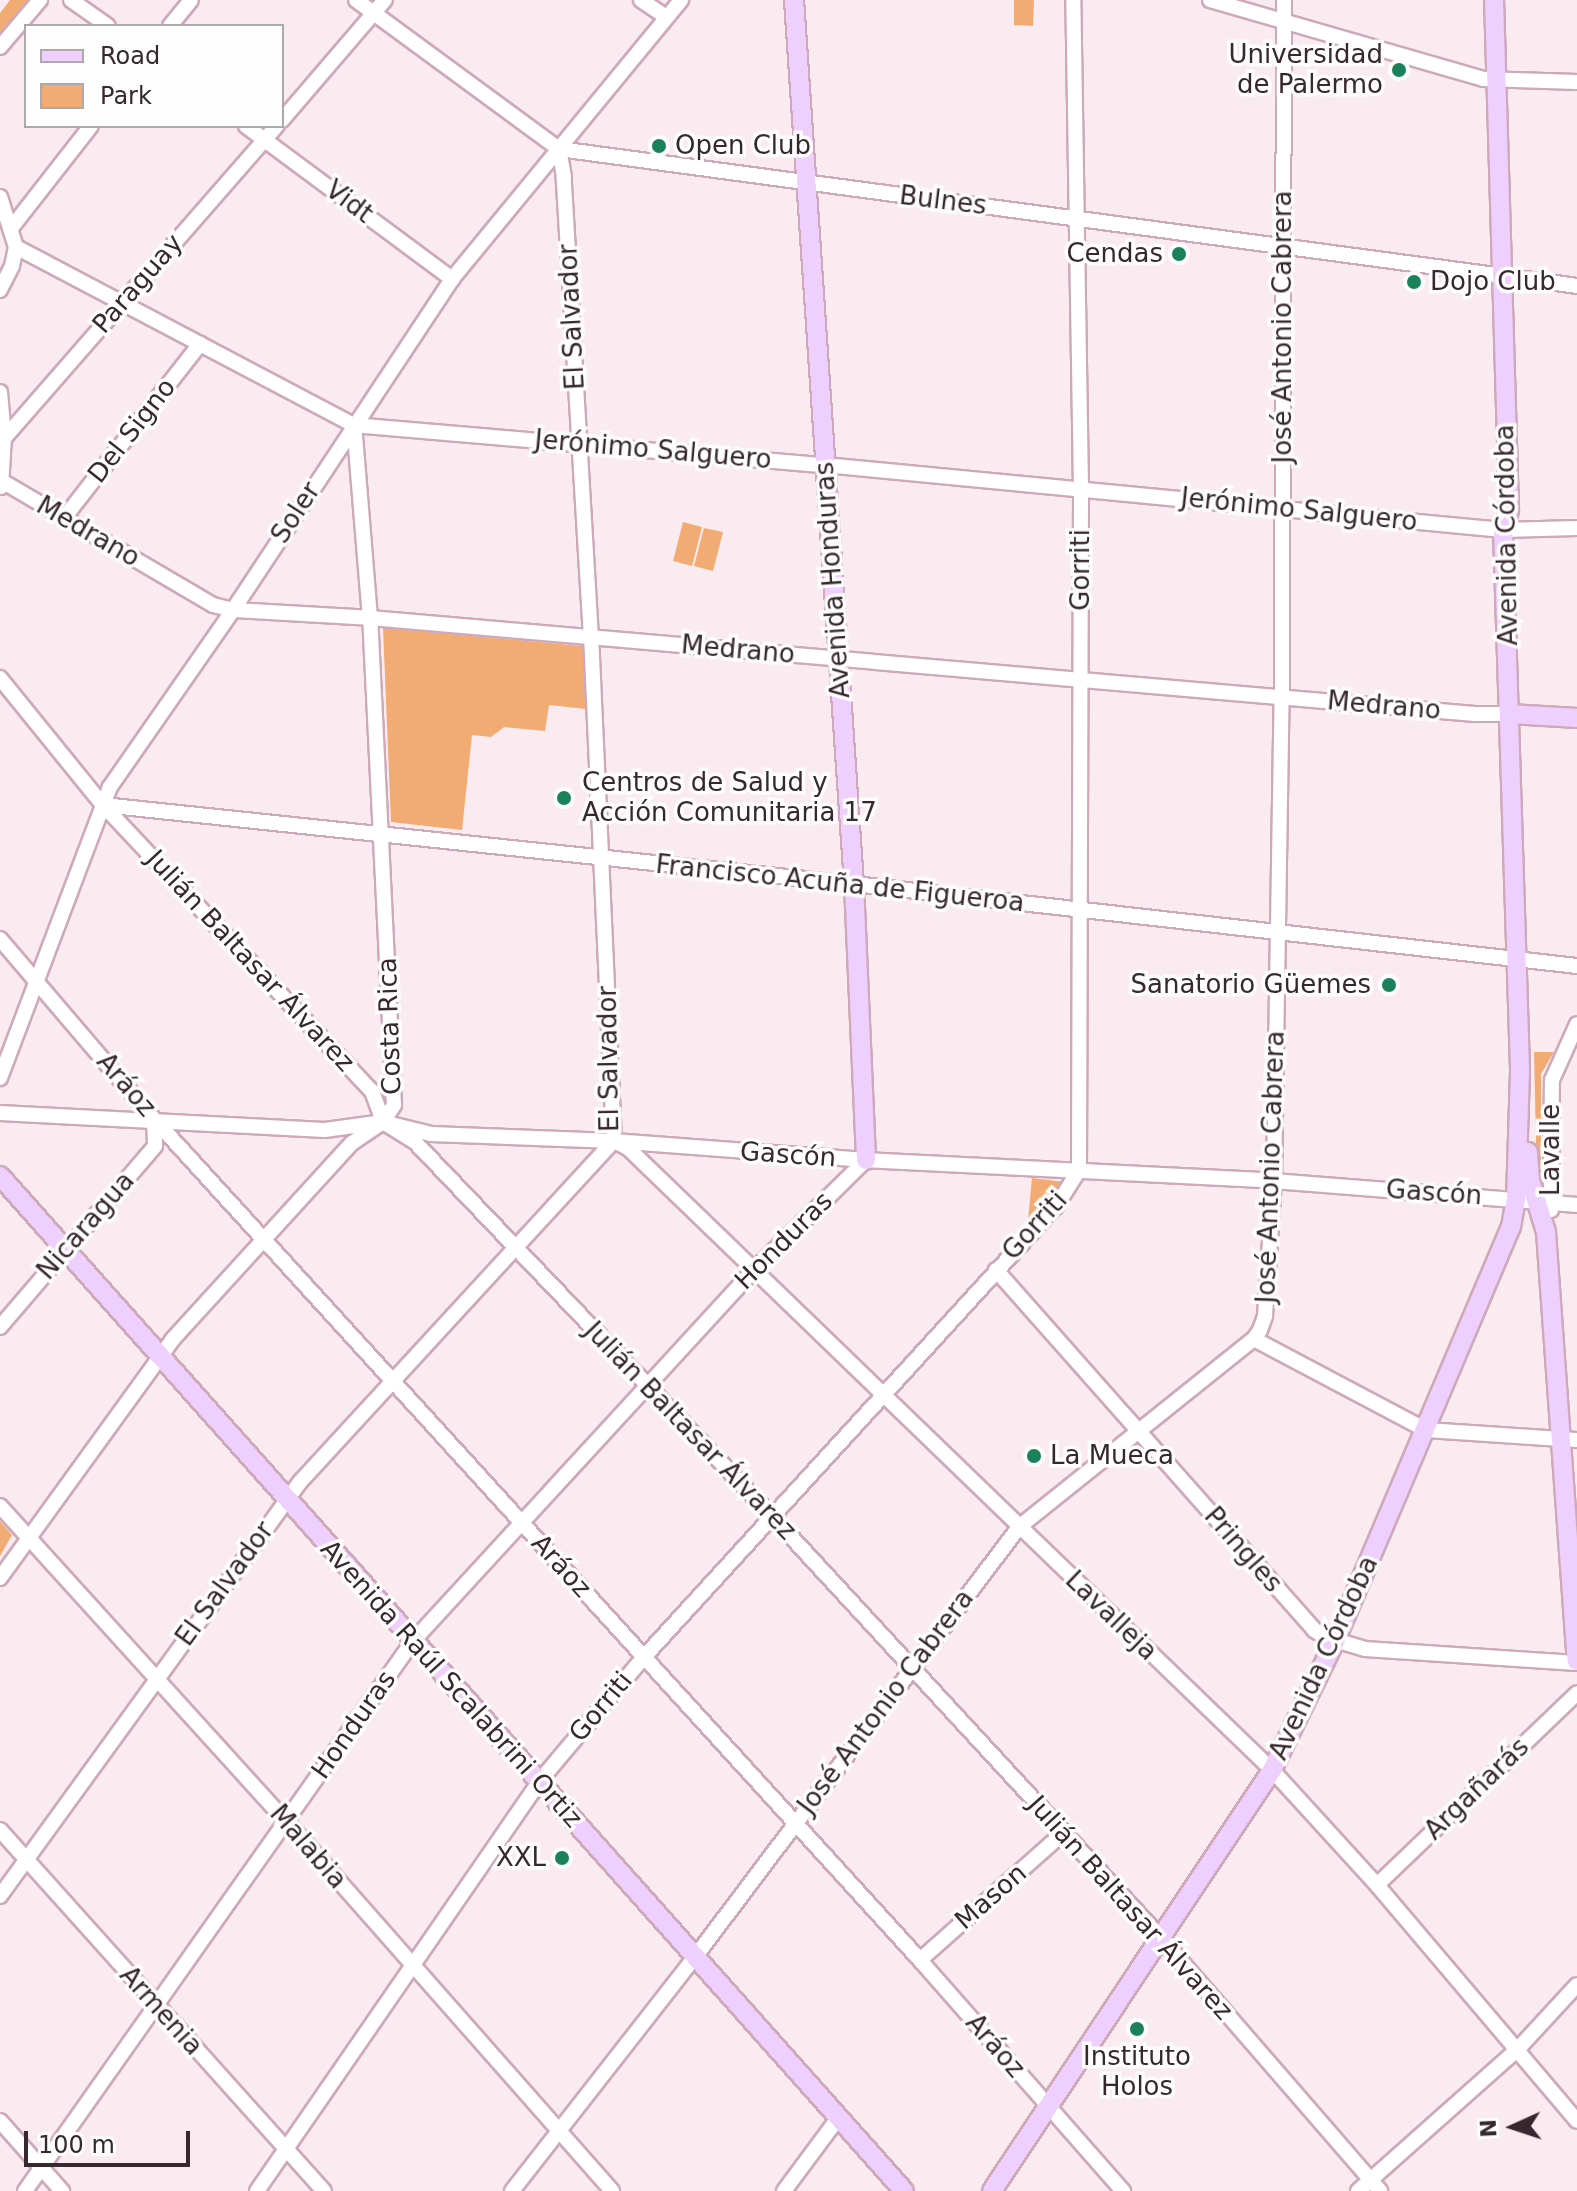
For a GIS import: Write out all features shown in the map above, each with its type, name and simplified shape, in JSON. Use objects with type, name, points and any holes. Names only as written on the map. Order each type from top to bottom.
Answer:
[{"type":"main road","name":"Avenida Honduras","points":[[794,0],[854,884],[866,1160]]},
{"type":"main road","name":"Avenida Córdoba","points":[[992,2191],[1272,1770],[1335,1641],[1511,1227],[1516,1199],[1520,1069],[1503,530],[1509,510],[1494,0]]},
{"type":"main road","points":[[1510,714],[1577,718]]},
{"type":"main road","name":"Avenida Córdoba","points":[[1520,1069],[1544,1202],[1569,1440],[1577,1662]]},
{"type":"main road","name":"Avenida Raúl Scalabrini Ortiz","points":[[0,1176],[904,2191]]},
{"type":"street","points":[[0,47],[40,0]]},
{"type":"street","points":[[71,0],[105,24]]},
{"type":"street","points":[[172,24],[191,0]]},
{"type":"street","name":"Bulnes","points":[[356,0],[559,149],[1577,286]]},
{"type":"street","points":[[284,118],[385,0]]},
{"type":"street","points":[[641,0],[666,17]]},
{"type":"street","name":"Soler","points":[[0,1078],[110,787],[233,610],[452,279],[681,0]]},
{"type":"street","name":"Gorriti","points":[[257,2191],[539,1782],[644,1657],[1057,1205],[1079,1170],[1083,910],[1081,489],[1073,0]]},
{"type":"street","points":[[1210,0],[1495,81],[1577,82]]},
{"type":"street","name":"José Antonio Cabrera","points":[[512,2191],[695,1957],[1019,1527],[1254,1339],[1265,1316],[1274,1181],[1282,697],[1284,0]]},
{"type":"street","points":[[12,227],[89,128]]},
{"type":"street","name":"Vidt","points":[[249,128],[452,279]]},
{"type":"street","name":"Paraguay","points":[[2,440],[275,128]]},
{"type":"street","name":"El Salvador","points":[[0,1896],[286,1500],[393,1379],[614,1141],[591,637],[559,149]]},
{"type":"street","points":[[0,197],[16,247],[12,266],[0,290]]},
{"type":"street","name":"Jerónimo Salguero","points":[[16,247],[354,425],[825,465],[1503,530],[1577,528]]},
{"type":"street","name":"Del Signo","points":[[64,518],[200,344]]},
{"type":"street","points":[[0,392],[1,484]]},
{"type":"street","name":"Costa Rica","points":[[0,1578],[161,1357],[352,1143],[383,1122],[395,1098],[370,618],[354,425]]},
{"type":"street","name":"Medrano","points":[[1,484],[213,605],[233,610],[370,618],[1510,714]]},
{"type":"street","name":"Julián Baltasar Álvarez","points":[[0,678],[103,805],[372,1091],[383,1122],[416,1143],[772,1516],[1162,1939],[1375,2186]]},
{"type":"street","name":"Francisco Acuña de Figueroa","points":[[103,805],[854,884],[1577,966]]},
{"type":"street","name":"Aráoz","points":[[0,939],[154,1119],[920,1960],[1123,2191]]},
{"type":"street","name":"Lavalle","points":[[1544,1202],[1552,1080],[1577,1024]]},
{"type":"street","name":"Gascón","points":[[0,1113],[325,1130],[383,1122],[431,1134],[614,1141],[866,1160],[1274,1181],[1577,1205]]},
{"type":"street","name":"Nicaragua","points":[[0,1327],[155,1146],[154,1119]]},
{"type":"street","name":"Lavalleja","points":[[614,1141],[628,1148],[1272,1770],[1377,1885],[1577,2121]]},
{"type":"street","name":"Honduras","points":[[25,2191],[413,1641],[753,1271],[866,1160]]},
{"type":"street","name":"Pringles","points":[[996,1270],[1304,1620],[1335,1641],[1378,1651],[1577,1662]]},
{"type":"street","points":[[1254,1339],[1426,1430],[1569,1440]]},
{"type":"street","name":"Malabia","points":[[0,1506],[286,1821],[612,2191]]},
{"type":"street","name":"Argañarás","points":[[1377,1885],[1577,1693]]},
{"type":"street","name":"Armenia","points":[[0,1830],[324,2191]]},
{"type":"street","name":"Mason","points":[[920,1960],[1063,1833]]},
{"type":"street","points":[[1358,2191],[1375,2186],[1517,2050],[1577,1985]]},
{"type":"street","points":[[784,2191],[839,2117]]},
{"type":"street","points":[[0,2121],[62,2191]]},
{"type":"green space","points":[[10,0],[30,0],[0,36],[0,13]]},
{"type":"green space","points":[[1014,0],[1034,0],[1033,26],[1014,25]]},
{"type":"green space","points":[[683,522],[702,527],[692,566],[673,561]]},
{"type":"green space","points":[[704,528],[723,532],[713,571],[694,566]]},
{"type":"green space","points":[[383,628],[583,646],[586,709],[549,705],[545,731],[504,727],[491,737],[472,735],[462,830],[391,822]]},
{"type":"green space","points":[[1534,1052],[1554,1052],[1541,1074],[1541,1189],[1537,1187]]},
{"type":"green space","points":[[1032,1178],[1065,1182],[1028,1220]]},
{"type":"green space","points":[[0,1521],[12,1535],[0,1556]]},
{"type":"place","name":"Universidad de Palermo","points":[[1399,70]]},
{"type":"place","name":"Open Club","points":[[659,146]]},
{"type":"place","name":"Cendas","points":[[1179,254]]},
{"type":"place","name":"Dojo Club","points":[[1414,282]]},
{"type":"place","name":"Centros de Salud y Acción Comunitaria 17","points":[[564,798]]},
{"type":"place","name":"Sanatorio Güemes","points":[[1389,985]]},
{"type":"place","name":"La Mueca","points":[[1034,1456]]},
{"type":"place","name":"XXL","points":[[562,1858]]},
{"type":"place","name":"Instituto Holos","points":[[1137,2029]]}]
